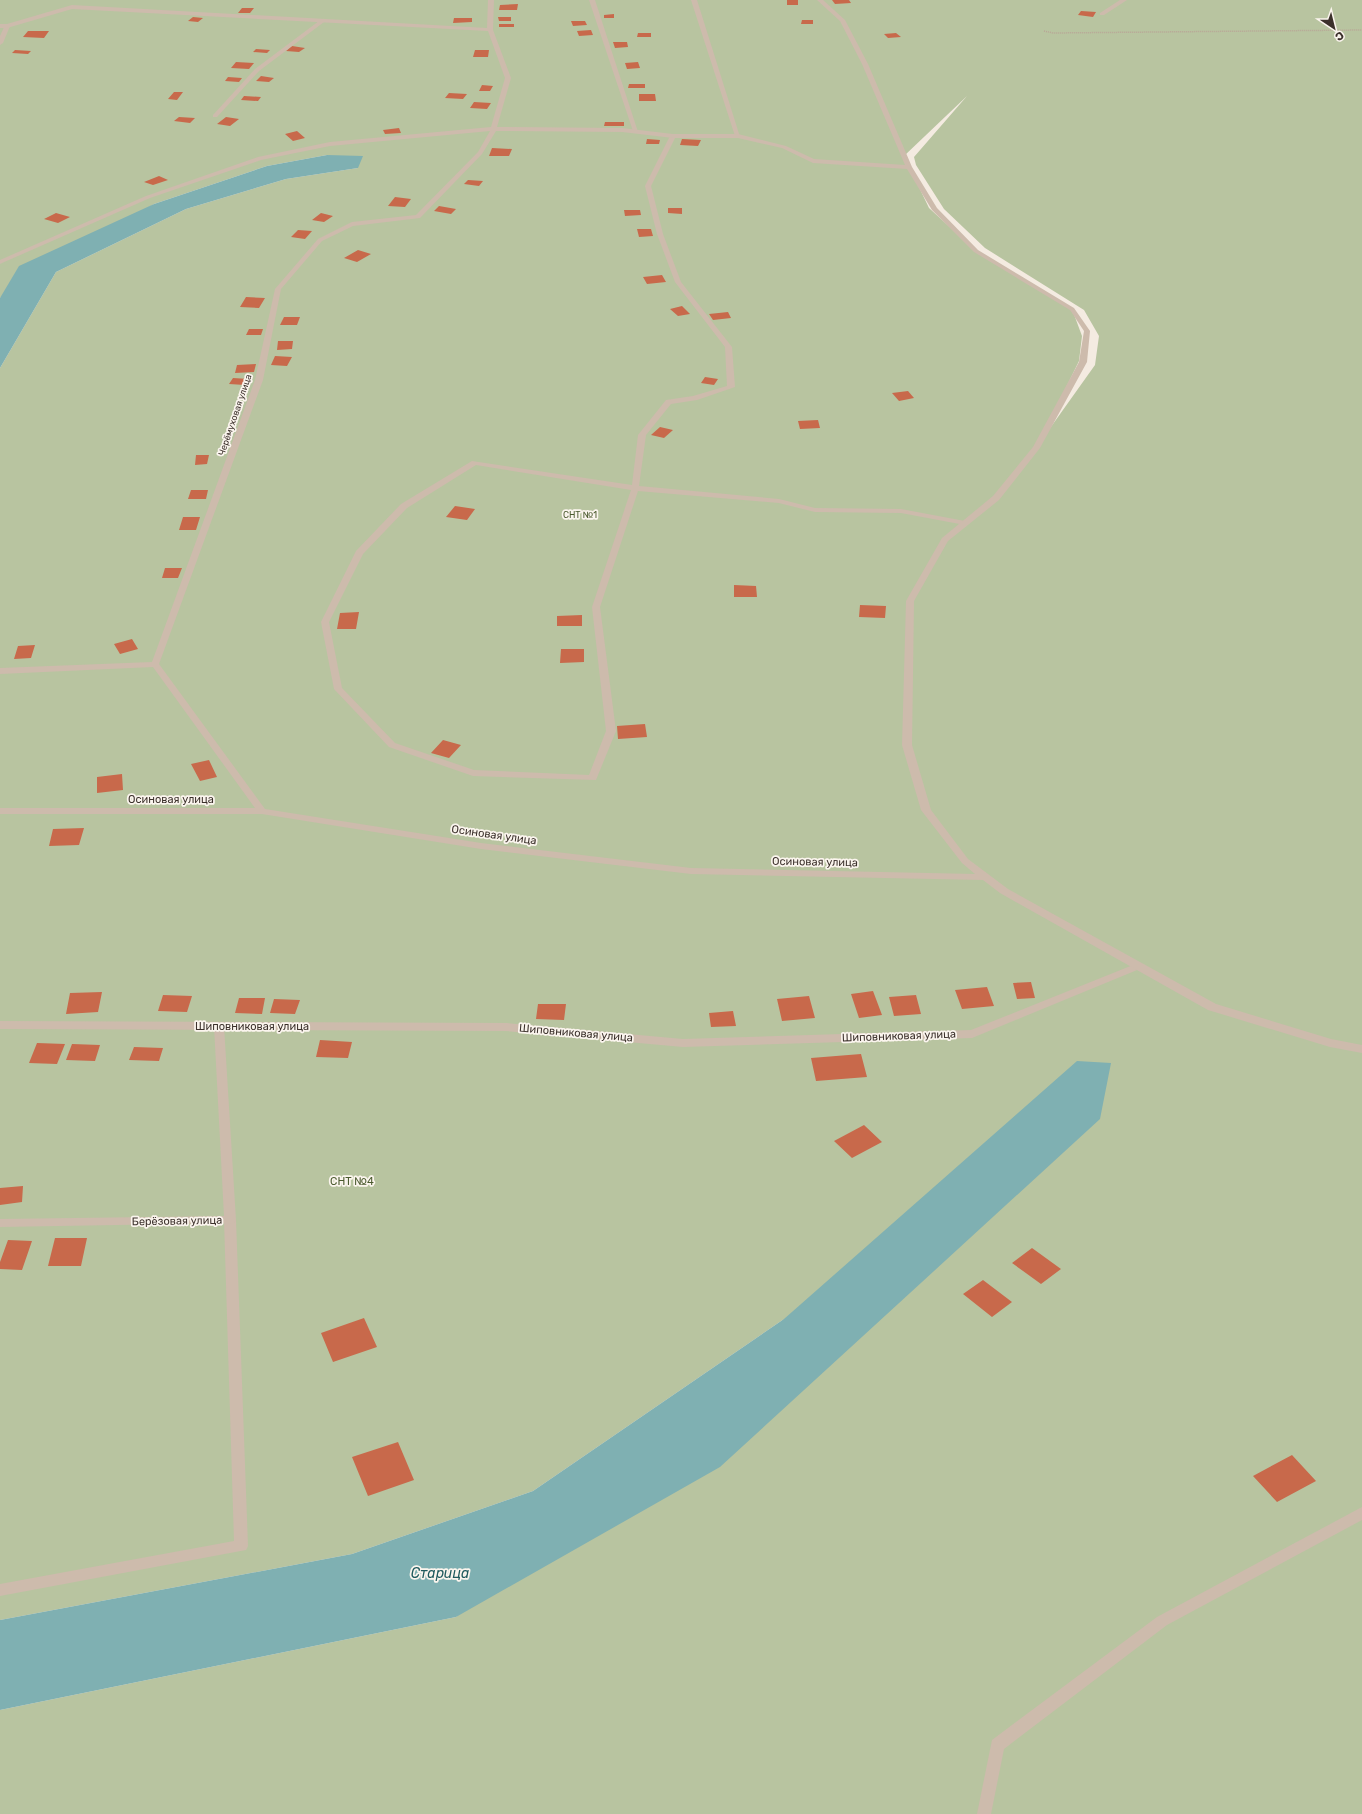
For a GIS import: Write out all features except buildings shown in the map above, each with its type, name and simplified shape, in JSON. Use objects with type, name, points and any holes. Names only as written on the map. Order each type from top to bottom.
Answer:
[{"type":"street","points":[[0,26],[7,26],[72,7],[321,22],[490,30],[491,0]]},
{"type":"street","points":[[592,0],[636,131]]},
{"type":"street","points":[[694,0],[738,136]]},
{"type":"street","points":[[820,0],[842,20],[864,64],[909,167],[934,209],[976,251],[1072,309],[1087,331],[1083,362],[1036,448],[996,498],[945,540],[910,601],[907,745],[926,810],[965,861],[1004,891],[1212,1007],[1330,1042],[1362,1049]]},
{"type":"street","points":[[1102,14],[1124,0]]},
{"type":"street","points":[[215,116],[257,70],[321,22]]},
{"type":"street","points":[[0,42],[7,26]]},
{"type":"street","name":"Черёмуховая улица","points":[[155,664],[259,380],[278,289],[320,240],[352,224],[418,217],[480,153],[494,129],[508,78],[490,30]]},
{"type":"street","points":[[0,262],[148,197],[260,158],[330,144],[494,129],[622,130],[673,136],[738,136],[784,147],[813,161],[909,167]]},
{"type":"street","points":[[673,136],[648,186],[660,234],[678,282],[728,347],[731,387],[694,398],[669,402],[642,435],[635,488],[596,607],[611,731],[593,778],[473,773],[392,745],[338,689],[325,622],[359,553],[404,506],[475,463],[635,488],[779,501],[815,510],[901,511],[966,523]]},
{"type":"street","points":[[0,671],[155,664],[262,811]]},
{"type":"street","name":"Осиновая улица","points":[[0,811],[262,811],[481,846],[691,871],[986,877]]},
{"type":"street","name":"Шиповниковая улица","points":[[0,1025],[506,1026],[684,1043],[972,1034],[1138,966]]},
{"type":"street","name":"Берёзовая улица","points":[[0,1223],[230,1220],[219,1026]]},
{"type":"street","points":[[0,1590],[241,1546],[230,1220]]},
{"type":"street","points":[[984,1814],[996,1746],[1162,1621],[1362,1513]]},
{"type":"path","points":[[1044,32],[1362,30]]},
{"type":"green space","points":[[0,0],[1362,0],[1362,1814],[0,1814],[0,1710],[456,1617],[784,1319],[533,1491],[352,1554],[0,1620],[0,368],[56,272],[186,209],[286,179],[358,168],[327,155],[267,166],[154,204],[0,298]],"holes":[[[967,96],[914,157],[916,165],[944,209],[985,248],[1084,310],[1099,336],[1095,365],[1038,445],[1079,361],[1082,336],[1072,309],[976,251],[929,208],[904,156]]]},
{"type":"water","points":[[327,155],[363,156],[358,168],[286,179],[186,209],[56,272],[0,368],[0,298],[19,266],[154,204],[267,166]]},
{"type":"water","name":"Старица","points":[[1077,1061],[1111,1063],[1100,1119],[720,1467],[456,1617],[0,1710],[0,1620],[352,1554],[533,1491],[784,1319]]},
{"type":"park label","name":"СНТ №1","points":[[580,515]]},
{"type":"park label","name":"СНТ №4","points":[[352,1181]]}]
